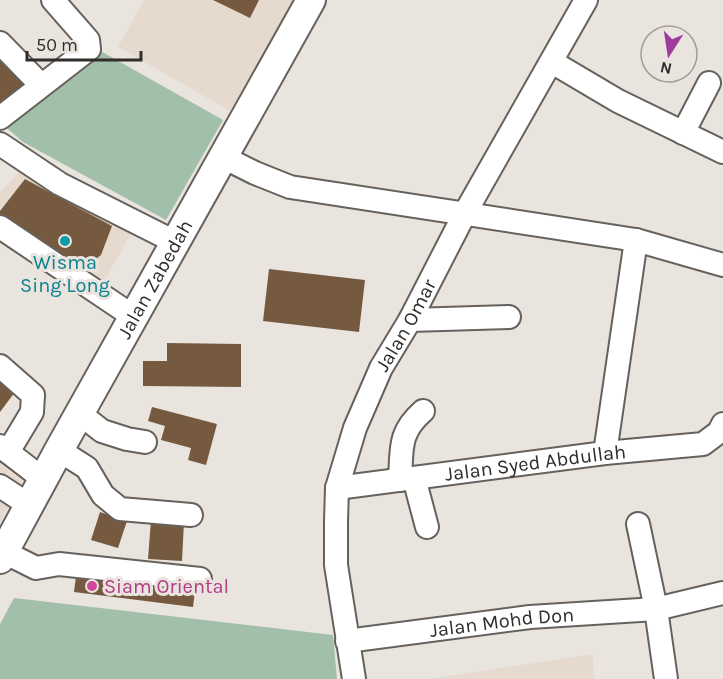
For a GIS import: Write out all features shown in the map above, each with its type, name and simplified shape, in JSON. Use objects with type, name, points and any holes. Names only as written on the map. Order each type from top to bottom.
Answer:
[{"type":"main road","name":"Jalan Zabedah","points":[[2,556],[58,450],[311,0]]},
{"type":"street","points":[[0,118],[88,49],[88,40],[53,0]]},
{"type":"street","name":"Jalan Omar","points":[[354,679],[336,565],[337,488],[355,428],[381,368],[411,320],[465,213],[586,0]]},
{"type":"street","points":[[0,43],[41,85]]},
{"type":"street","points":[[552,62],[618,101],[723,152]]},
{"type":"street","points":[[683,133],[710,83]]},
{"type":"street","points":[[0,144],[60,184],[175,242]]},
{"type":"street","points":[[223,157],[290,187],[636,240],[723,265]]},
{"type":"street","points":[[0,227],[134,317]]},
{"type":"street","points":[[605,453],[636,240]]},
{"type":"street","points":[[411,320],[508,317]]},
{"type":"street","points":[[0,366],[33,395],[32,412],[4,449],[43,479]]},
{"type":"street","points":[[423,411],[410,423],[405,433],[407,479],[427,527]]},
{"type":"street","points":[[79,413],[102,431],[145,442]]},
{"type":"street","name":"Jalan Syed Abdullah","points":[[337,488],[605,453],[703,444],[719,432],[723,424]]},
{"type":"street","points":[[58,450],[87,468],[103,495],[120,509],[191,515]]},
{"type":"street","points":[[0,486],[29,505]]},
{"type":"street","points":[[638,524],[656,609],[666,679]]},
{"type":"street","points":[[2,556],[36,568],[58,564],[200,579]]},
{"type":"street","name":"Jalan Mohd Don","points":[[347,641],[530,617],[656,609],[723,593]]},
{"type":"shaded area","points":[[144,0],[294,0],[230,111],[118,47]]},
{"type":"shaded area","name":"Wisma Sing Long","points":[[23,168],[134,228],[100,289],[0,222],[0,192]]},
{"type":"shaded area","points":[[0,464],[22,481],[0,523]]},
{"type":"shaded area","points":[[593,654],[594,679],[430,679]]},
{"type":"green space","points":[[97,49],[223,120],[166,220],[23,142],[1,123]]},
{"type":"green space","points":[[14,598],[333,635],[337,679],[0,679],[0,624]]},
{"type":"building","points":[[213,0],[259,0],[250,18]]},
{"type":"building","points":[[0,59],[27,86],[0,112]]},
{"type":"building","name":"Wisma Sing Long","points":[[25,179],[112,226],[101,255],[75,275],[0,224],[0,211]]},
{"type":"building","points":[[269,269],[365,280],[359,332],[263,321]]},
{"type":"building","points":[[167,343],[241,344],[241,387],[143,386],[143,361],[167,361]]},
{"type":"building","points":[[0,374],[18,388],[0,412]]},
{"type":"building","points":[[152,407],[217,424],[206,465],[188,460],[191,448],[161,440],[165,426],[148,421]]},
{"type":"building","points":[[100,512],[127,521],[118,548],[91,540]]},
{"type":"building","points":[[151,520],[184,522],[182,561],[148,559]]},
{"type":"building","points":[[77,568],[196,583],[193,607],[74,592]]},
{"type":"place","name":"Wisma Sing Long","points":[[65,241]]},
{"type":"place","name":"Siam Oriental","points":[[92,586]]}]
